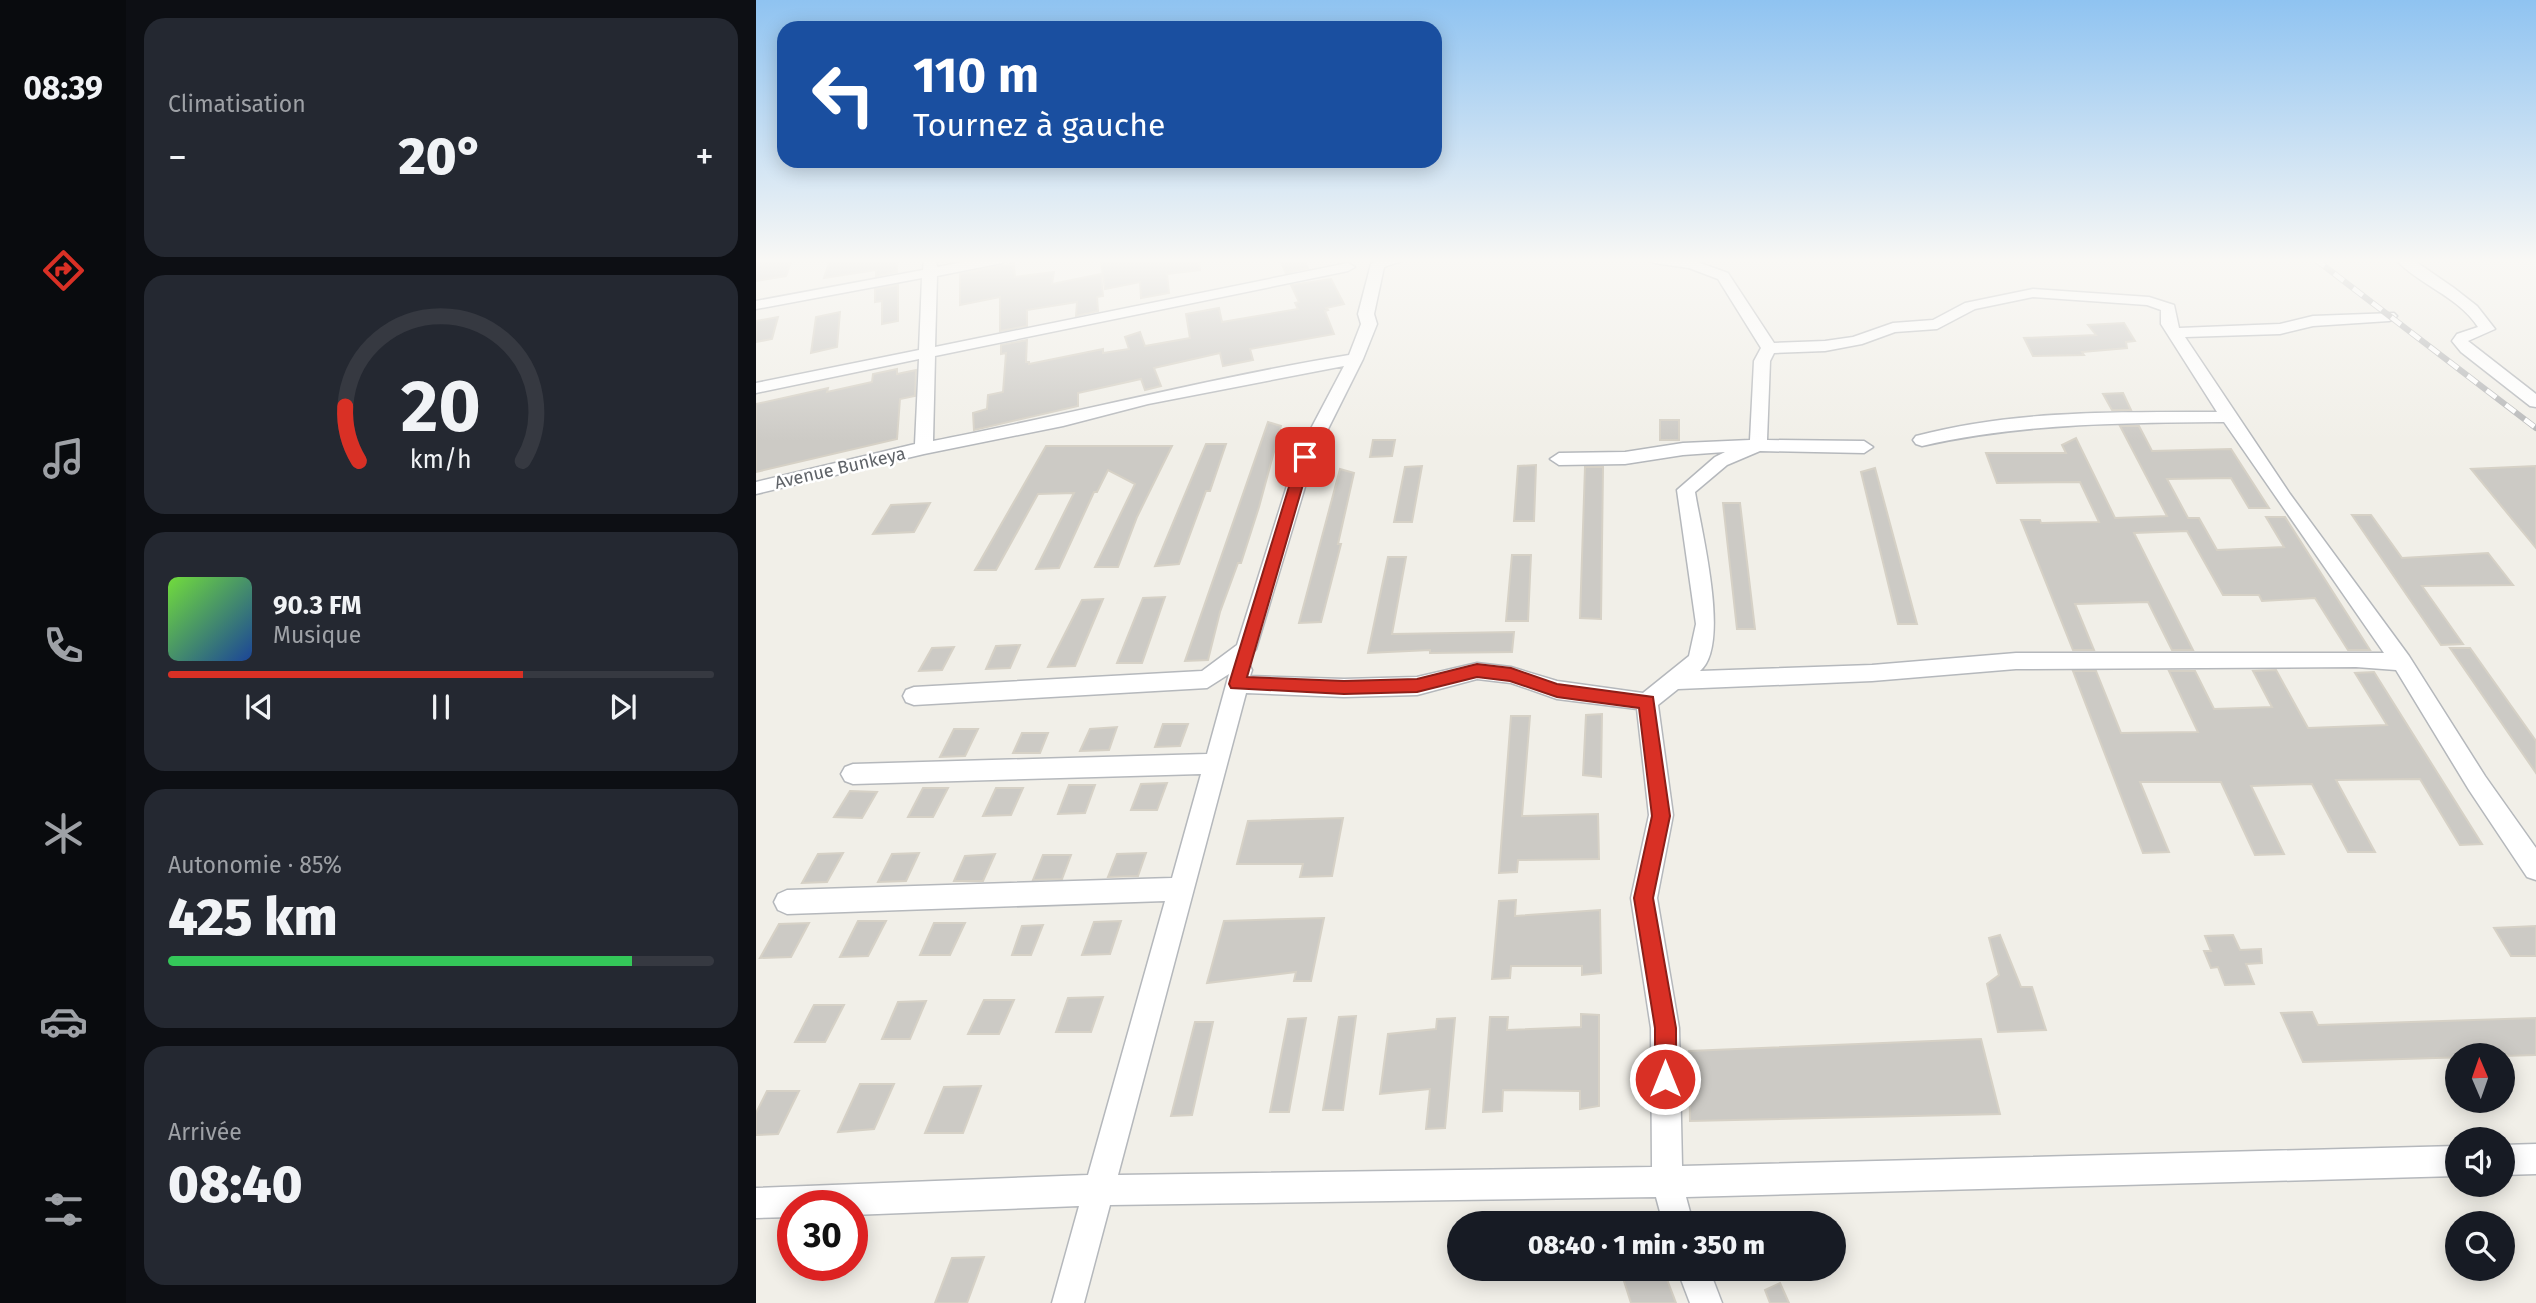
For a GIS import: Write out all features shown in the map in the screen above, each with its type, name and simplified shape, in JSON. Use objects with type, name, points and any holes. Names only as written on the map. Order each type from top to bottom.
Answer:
[{"type":"street","points":[[924,448],[928,320]]},
{"type":"street","points":[[756,388],[1093,320]]},
{"type":"street","points":[[1068,1303],[1237,684],[1305,457],[1355,359],[1370,324],[1368,320]]},
{"type":"street","points":[[1751,320],[1769,348]]},
{"type":"street","points":[[1769,348],[1825,346],[1856,341],[1893,328],[1937,324],[1945,320]]},
{"type":"street","points":[[2169,320],[2169,324],[2284,498],[2402,662],[2536,869]]},
{"type":"street","points":[[2175,333],[2280,329],[2331,320]]},
{"type":"street","points":[[2481,320],[2487,329],[2462,337],[2460,341],[2536,402]]},
{"type":"street","points":[[1758,444],[1762,361],[1769,348]]},
{"type":"street","name":"Avenue Bunkeya","points":[[756,488],[924,448],[1063,421],[1147,399],[1355,359]]},
{"type":"street","points":[[1922,440],[2005,424],[2086,419],[2230,417]]},
{"type":"street","points":[[1237,684],[1344,688],[1417,686],[1477,671],[1511,675],[1557,690],[1647,702],[1699,660],[1706,624],[1686,490],[1721,461],[1758,444]]},
{"type":"street","points":[[1559,459],[1625,458],[1683,449],[1758,444],[1864,447]]},
{"type":"street","points":[[914,696],[1207,679],[1247,649]]},
{"type":"street","points":[[1675,681],[1872,673],[2016,661],[2356,659],[2402,662]]},
{"type":"street","points":[[1647,702],[1661,816],[1644,898],[1665,1028],[1667,1182],[1675,1211]]},
{"type":"street","points":[[853,774],[1216,764]]},
{"type":"street","points":[[787,902],[1182,889]]},
{"type":"street","points":[[2515,1160],[2536,1159]]},
{"type":"street","points":[[756,1203],[1101,1190],[1667,1182],[2445,1161]]},
{"type":"street","points":[[1698,1281],[1706,1303]]},
{"type":"building","points":[[777,320],[772,339],[756,342],[756,321]]},
{"type":"building","points":[[816,320],[839,320],[837,347],[811,353]]},
{"type":"building","points":[[882,320],[898,320],[898,321],[882,324]]},
{"type":"building","points":[[1000,320],[1027,320],[1027,326],[1000,331]]},
{"type":"building","points":[[1187,320],[1222,320],[1222,322],[1328,320],[1334,334],[1250,349],[1253,360],[1223,366],[1220,353],[1154,368],[1161,386],[1145,390],[1141,379],[1078,393],[1078,406],[974,430],[973,413],[987,409],[988,395],[1003,392],[1006,353],[1001,354],[1001,345],[1027,340],[1026,362],[1029,364],[1103,349],[1103,353],[1129,349],[1125,337],[1140,332],[1145,346],[1190,338]]},
{"type":"building","points":[[2124,323],[2135,341],[2126,342],[2127,348],[2082,352],[2084,355],[2033,356],[2024,338],[2096,335],[2088,325]]},
{"type":"building","points":[[897,369],[897,374],[916,370],[915,396],[900,399],[897,439],[756,472],[756,404],[828,388],[827,392],[872,382],[873,374]]},
{"type":"building","points":[[2123,393],[2131,410],[2112,410],[2103,394]]},
{"type":"building","points":[[1660,420],[1679,420],[1679,440],[1660,440]]},
{"type":"building","points":[[1268,422],[1281,426],[1259,507],[1241,563],[1238,563],[1220,612],[1208,660],[1185,661]]},
{"type":"building","points":[[2120,426],[2139,426],[2152,451],[2231,449],[2269,508],[2249,508],[2231,478],[2167,479],[2188,518],[2199,518],[2217,550],[2284,547],[2266,517],[2285,517],[2370,650],[2348,650],[2315,598],[2262,601],[2259,595],[2223,595],[2187,531],[2134,533],[2193,650],[2172,650],[2148,602],[2075,604],[2094,650],[2073,650],[2021,520],[2040,520],[2041,523],[2099,522],[2080,482],[1997,483],[1986,453],[2066,453],[2062,445],[2076,438],[2115,518],[2167,516]]},
{"type":"building","points":[[1373,440],[1395,440],[1392,456],[1370,457]]},
{"type":"building","points":[[1206,444],[1226,444],[1210,491],[1206,491],[1179,564],[1155,566]]},
{"type":"building","points":[[1046,446],[1172,446],[1137,517],[1118,567],[1095,567],[1135,484],[1108,470],[1097,492],[1094,492],[1059,568],[1036,569],[1074,493],[1038,494],[996,570],[975,570]]},
{"type":"building","points":[[1536,465],[1534,521],[1514,521],[1518,466]]},
{"type":"building","points":[[1422,466],[1412,522],[1394,522],[1405,467]]},
{"type":"building","points":[[2536,466],[2536,548],[2471,469]]},
{"type":"building","points":[[1585,467],[1603,467],[1601,619],[1580,618]]},
{"type":"building","points":[[1875,468],[1917,624],[1898,624],[1861,472]]},
{"type":"building","points":[[1340,469],[1354,473],[1338,544],[1341,544],[1321,622],[1299,623]]},
{"type":"building","points":[[930,503],[914,532],[873,534],[891,505]]},
{"type":"building","points":[[1723,503],[1740,503],[1755,629],[1737,629]]},
{"type":"building","points":[[2352,515],[2371,515],[2402,558],[2488,553],[2513,585],[2422,586],[2463,644],[2441,645]]},
{"type":"building","points":[[1512,555],[1531,555],[1528,621],[1506,621]]},
{"type":"building","points":[[1388,557],[1406,557],[1392,634],[1514,632],[1512,652],[1430,653],[1430,650],[1368,653]]},
{"type":"building","points":[[1165,597],[1142,663],[1117,663],[1143,598]]},
{"type":"building","points":[[1103,599],[1075,666],[1048,667],[1082,600]]},
{"type":"building","points":[[1020,645],[1010,668],[986,669],[996,646]]},
{"type":"building","points":[[954,647],[942,670],[919,671],[932,648]]},
{"type":"building","points":[[2450,648],[2470,648],[2536,741],[2536,773]]},
{"type":"building","points":[[2276,670],[2308,728],[2387,725],[2355,673],[2374,672],[2482,844],[2460,845],[2420,779],[2336,780],[2375,852],[2348,852],[2312,784],[2251,786],[2284,854],[2255,855],[2221,782],[2140,782],[2169,852],[2143,853],[2073,671],[2096,671],[2121,733],[2198,732],[2169,671],[2195,671],[2214,709],[2272,707],[2253,671]]},
{"type":"building","points":[[1602,714],[1601,777],[1583,775],[1586,715]]},
{"type":"building","points":[[1511,716],[1530,716],[1522,816],[1598,814],[1599,859],[1518,860],[1517,872],[1499,873]]},
{"type":"building","points":[[1163,724],[1188,724],[1180,746],[1155,747]]},
{"type":"building","points":[[1117,727],[1109,750],[1080,751],[1090,729]]},
{"type":"building","points":[[954,729],[978,729],[965,756],[940,757]]},
{"type":"building","points":[[1022,733],[1048,733],[1040,753],[1013,753]]},
{"type":"building","points":[[1167,783],[1157,810],[1131,810],[1141,784]]},
{"type":"building","points":[[1069,785],[1095,785],[1085,813],[1058,814]]},
{"type":"building","points":[[923,788],[948,788],[933,817],[908,817]]},
{"type":"building","points":[[996,788],[1023,788],[1011,815],[983,816]]},
{"type":"building","points":[[850,791],[877,792],[862,818],[834,817]]},
{"type":"building","points":[[1343,818],[1332,876],[1300,877],[1303,864],[1237,864],[1248,821]]},
{"type":"building","points":[[843,853],[827,882],[802,883],[818,854]]},
{"type":"building","points":[[919,853],[906,881],[878,882],[892,854]]},
{"type":"building","points":[[1146,853],[1138,876],[1108,877],[1117,854]]},
{"type":"building","points":[[995,854],[983,881],[954,881],[965,856]]},
{"type":"building","points":[[1043,855],[1071,855],[1062,879],[1033,880]]},
{"type":"building","points":[[1516,900],[1515,916],[1600,910],[1601,973],[1582,975],[1582,966],[1511,966],[1510,978],[1492,979],[1499,901]]},
{"type":"building","points":[[1324,918],[1311,981],[1294,981],[1296,972],[1207,983],[1224,921]]},
{"type":"building","points":[[858,921],[886,921],[868,956],[840,957]]},
{"type":"building","points":[[1121,921],[1110,954],[1082,955],[1094,922]]},
{"type":"building","points":[[809,923],[791,957],[760,958],[779,924]]},
{"type":"building","points":[[934,923],[965,923],[950,955],[920,955]]},
{"type":"building","points":[[1043,925],[1031,955],[1012,955],[1022,926]]},
{"type":"building","points":[[2536,926],[2536,956],[2511,956],[2494,928]]},
{"type":"building","points":[[2000,935],[2021,987],[2032,987],[2046,1030],[1998,1032],[1987,984],[1999,975],[1989,938]]},
{"type":"building","points":[[2233,935],[2240,950],[2261,949],[2262,963],[2246,964],[2254,984],[2225,985],[2218,967],[2211,968],[2204,951],[2211,951],[2205,936]]},
{"type":"building","points":[[1103,997],[1091,1032],[1056,1032],[1068,998]]},
{"type":"building","points":[[984,1000],[1014,1000],[999,1034],[968,1034]]},
{"type":"building","points":[[926,1001],[910,1039],[882,1039],[898,1002]]},
{"type":"building","points":[[814,1005],[844,1005],[825,1042],[795,1042]]},
{"type":"building","points":[[2312,1012],[2318,1025],[2536,1018],[2536,1055],[2515,1056],[2515,1043],[2445,1043],[2445,1058],[2303,1062],[2281,1013]]},
{"type":"building","points":[[1581,1014],[1599,1015],[1599,1106],[1580,1109],[1580,1091],[1503,1090],[1502,1111],[1483,1112],[1490,1017],[1508,1017],[1507,1030],[1581,1027]]},
{"type":"building","points":[[1356,1016],[1343,1110],[1323,1110],[1339,1017]]},
{"type":"building","points":[[1306,1018],[1289,1112],[1270,1112],[1288,1019]]},
{"type":"building","points":[[1455,1018],[1445,1128],[1426,1129],[1430,1089],[1380,1094],[1388,1034],[1436,1029],[1437,1019]]},
{"type":"building","points":[[1195,1022],[1213,1022],[1192,1115],[1171,1116]]},
{"type":"building","points":[[1981,1039],[2000,1114],[1690,1121],[1689,1051]]},
{"type":"building","points":[[860,1084],[894,1084],[874,1129],[838,1132]]},
{"type":"building","points":[[981,1086],[963,1133],[925,1133],[944,1087]]},
{"type":"building","points":[[767,1091],[799,1091],[778,1134],[756,1135],[756,1113]]},
{"type":"building","points":[[984,1257],[967,1303],[935,1303],[952,1258]]},
{"type":"building","points":[[1624,1281],[1668,1281],[1676,1303],[1631,1303]]},
{"type":"building","points":[[1780,1283],[1789,1303],[1770,1303],[1765,1290]]},
{"type":"railway","points":[[2395,320],[2536,428]]},
{"type":"route","points":[[1305,457],[1237,684],[1344,688],[1417,686],[1477,671],[1511,675],[1557,690],[1647,702],[1661,816],[1644,898],[1665,1028],[1665,1079]]}]
